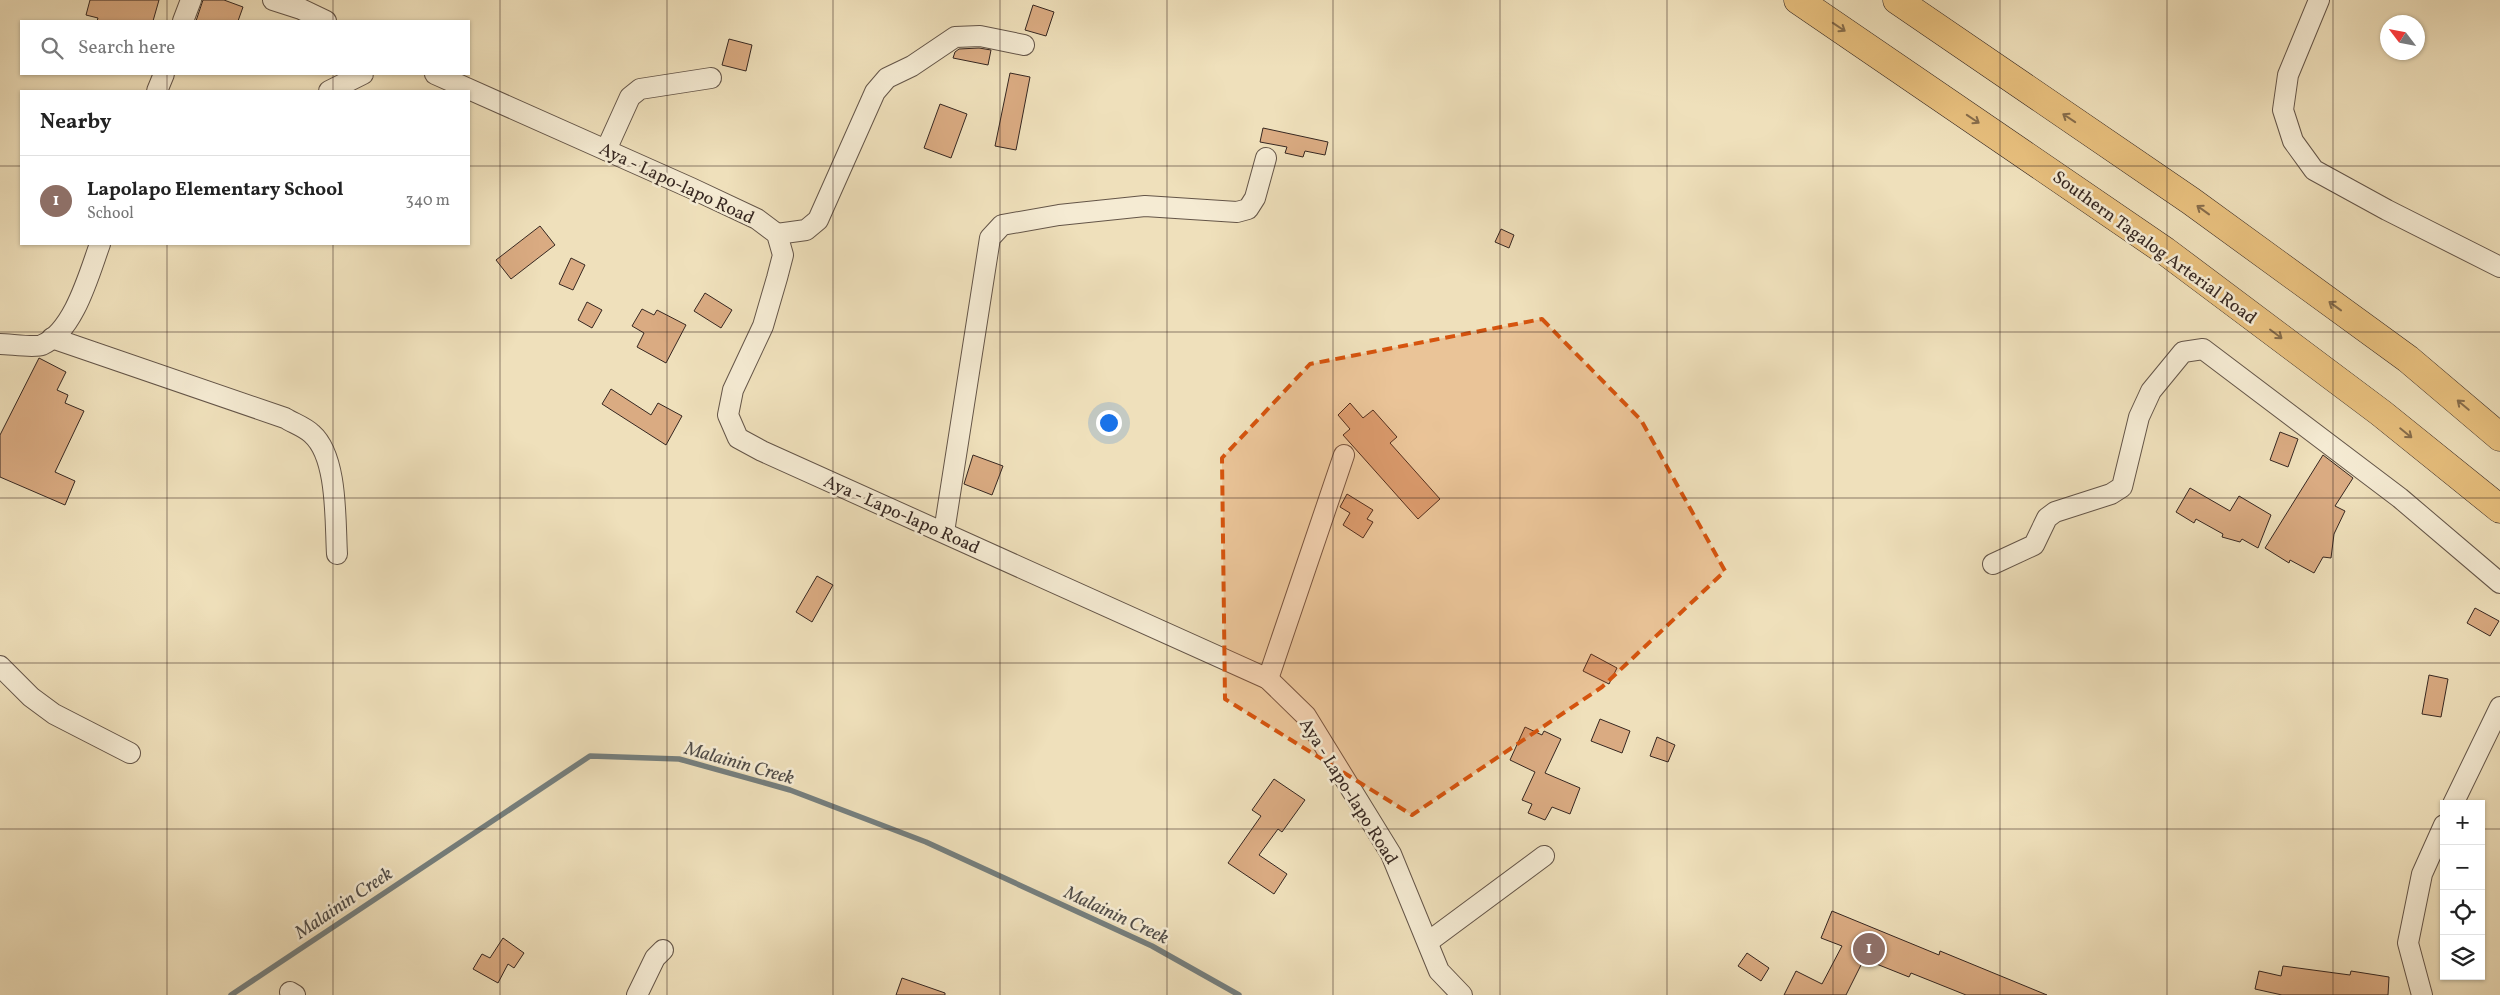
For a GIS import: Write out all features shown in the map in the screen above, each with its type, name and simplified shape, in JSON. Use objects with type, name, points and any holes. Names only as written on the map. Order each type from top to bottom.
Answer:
[{"type":"highway","name":"Southern Tagalog Arterial Road","points":[[1798,0],[2165,251],[2381,413],[2500,509]]},
{"type":"highway","points":[[1897,0],[2199,207],[2408,359],[2500,437]]},
{"type":"street","points":[[183,20],[191,0]]},
{"type":"street","points":[[273,0],[302,5],[324,20]]},
{"type":"street","points":[[2319,0],[2288,75],[2283,110],[2293,141],[2314,170],[2500,268]]},
{"type":"street","points":[[777,234],[806,230],[818,220],[875,92],[887,78],[912,66],[955,37],[975,36],[1024,45]]},
{"type":"street","points":[[157,90],[164,75]]},
{"type":"street","points":[[331,90],[361,75]]},
{"type":"street","name":"Aya - Lapo-lapo Road","points":[[437,75],[757,219],[777,234],[783,255],[779,270],[763,326],[733,390],[728,415],[738,438],[1268,679],[1306,716],[1391,854],[1439,972],[1462,995]]},
{"type":"street","points":[[606,150],[630,97],[640,89],[711,78]]},
{"type":"street","points":[[944,532],[990,238],[995,230],[1002,225],[1059,215],[1146,206],[1237,212],[1248,209],[1255,198],[1266,158]]},
{"type":"street","points":[[0,344],[41,346],[61,332],[81,295],[100,245]]},
{"type":"street","points":[[52,338],[285,418],[312,434],[326,454],[331,474],[337,554]]},
{"type":"street","points":[[1993,564],[2034,545],[2047,518],[2055,512],[2111,494],[2122,487],[2139,417],[2151,391],[2183,352],[2203,350],[2400,498],[2500,583]]},
{"type":"street","points":[[1268,679],[1344,456]]},
{"type":"street","points":[[0,666],[31,697],[54,714],[130,753]]},
{"type":"street","points":[[2455,800],[2500,707]]},
{"type":"street","points":[[2422,995],[2408,943],[2422,874],[2440,834]]},
{"type":"street","points":[[1428,942],[1544,856]]},
{"type":"street","points":[[637,995],[652,964],[663,950]]},
{"type":"highlighted area","points":[[1542,319],[1641,420],[1725,571],[1602,687],[1412,815],[1225,699],[1222,458],[1310,364]]},
{"type":"building","points":[[90,0],[159,0],[153,20],[97,20],[98,18],[86,15]]},
{"type":"building","points":[[203,0],[224,0],[243,7],[238,20],[196,20]]},
{"type":"building","points":[[1033,5],[1054,12],[1046,36],[1025,30]]},
{"type":"building","points":[[729,39],[752,45],[746,71],[722,65]]},
{"type":"building","points":[[979,48],[991,50],[988,65],[953,58],[955,52],[959,49]]},
{"type":"building","points":[[1010,73],[1030,77],[1016,150],[995,146]]},
{"type":"building","points":[[940,104],[967,114],[951,158],[924,148]]},
{"type":"building","points":[[1263,128],[1328,142],[1325,155],[1305,151],[1303,157],[1285,153],[1287,147],[1260,142]]},
{"type":"building","points":[[540,226],[555,245],[511,279],[496,260]]},
{"type":"building","points":[[1501,229],[1514,235],[1509,248],[1495,242]]},
{"type":"building","points":[[571,258],[585,265],[573,290],[559,284]]},
{"type":"building","points":[[705,293],[732,310],[721,328],[694,311]]},
{"type":"building","points":[[587,302],[602,310],[592,328],[578,320]]},
{"type":"building","points":[[642,309],[654,315],[657,310],[686,325],[666,363],[637,347],[644,333],[632,326]]},
{"type":"building","points":[[39,358],[66,372],[57,390],[68,395],[65,403],[84,411],[55,472],[75,481],[65,505],[0,477],[0,435]]},
{"type":"building","points":[[611,389],[651,415],[658,403],[682,416],[666,445],[602,404]]},
{"type":"building","points":[[1350,403],[1363,418],[1373,410],[1397,437],[1390,443],[1440,499],[1418,519],[1343,435],[1350,429],[1338,415]]},
{"type":"building","points":[[2280,432],[2298,439],[2288,467],[2270,460]]},
{"type":"building","points":[[973,455],[1003,466],[992,495],[964,484]]},
{"type":"building","points":[[2323,455],[2353,478],[2335,506],[2345,511],[2334,534],[2331,558],[2323,557],[2314,573],[2290,560],[2289,563],[2265,548]]},
{"type":"building","points":[[2190,488],[2230,511],[2239,496],[2271,515],[2258,548],[2242,539],[2240,542],[2222,537],[2223,534],[2196,519],[2194,523],[2176,512]]},
{"type":"building","points":[[1347,494],[1373,510],[1367,519],[1373,522],[1363,538],[1343,525],[1350,513],[1340,507]]},
{"type":"building","points":[[817,576],[833,585],[812,622],[796,612]]},
{"type":"building","points":[[2475,608],[2499,621],[2490,636],[2467,623]]},
{"type":"building","points":[[1591,654],[1617,668],[1609,684],[1583,671]]},
{"type":"building","points":[[2429,675],[2448,679],[2441,717],[2422,714]]},
{"type":"building","points":[[1600,719],[1630,731],[1622,753],[1591,741]]},
{"type":"building","points":[[1525,727],[1542,735],[1544,731],[1561,739],[1545,773],[1580,788],[1570,814],[1552,807],[1545,820],[1528,813],[1532,804],[1522,800],[1535,772],[1510,760]]},
{"type":"building","points":[[1657,737],[1675,745],[1668,762],[1650,756]]},
{"type":"building","points":[[1274,779],[1305,800],[1282,832],[1278,829],[1259,855],[1287,874],[1274,894],[1228,863],[1261,816],[1252,810]]},
{"type":"building","points":[[1832,911],[1939,955],[1940,951],[2047,995],[1966,995],[1911,973],[1909,977],[1864,959],[1846,995],[1784,995],[1796,971],[1822,984],[1842,946],[1821,938]]},
{"type":"building","points":[[503,938],[524,953],[514,968],[508,964],[498,983],[473,969],[482,954],[490,958]]},
{"type":"building","points":[[1747,953],[1769,968],[1761,981],[1738,966]]},
{"type":"building","points":[[2283,966],[2350,975],[2351,971],[2389,977],[2388,995],[2282,995],[2255,989],[2259,971],[2281,976]]},
{"type":"building","points":[[902,978],[945,993],[945,995],[896,995]]},
{"type":"waterway","name":"Malainin Creek","points":[[231,995],[590,756],[679,759],[790,790],[926,842],[1152,946],[1239,995]]},
{"type":"place","name":"Lapolapo Elementary School","points":[[1869,949]]}]
